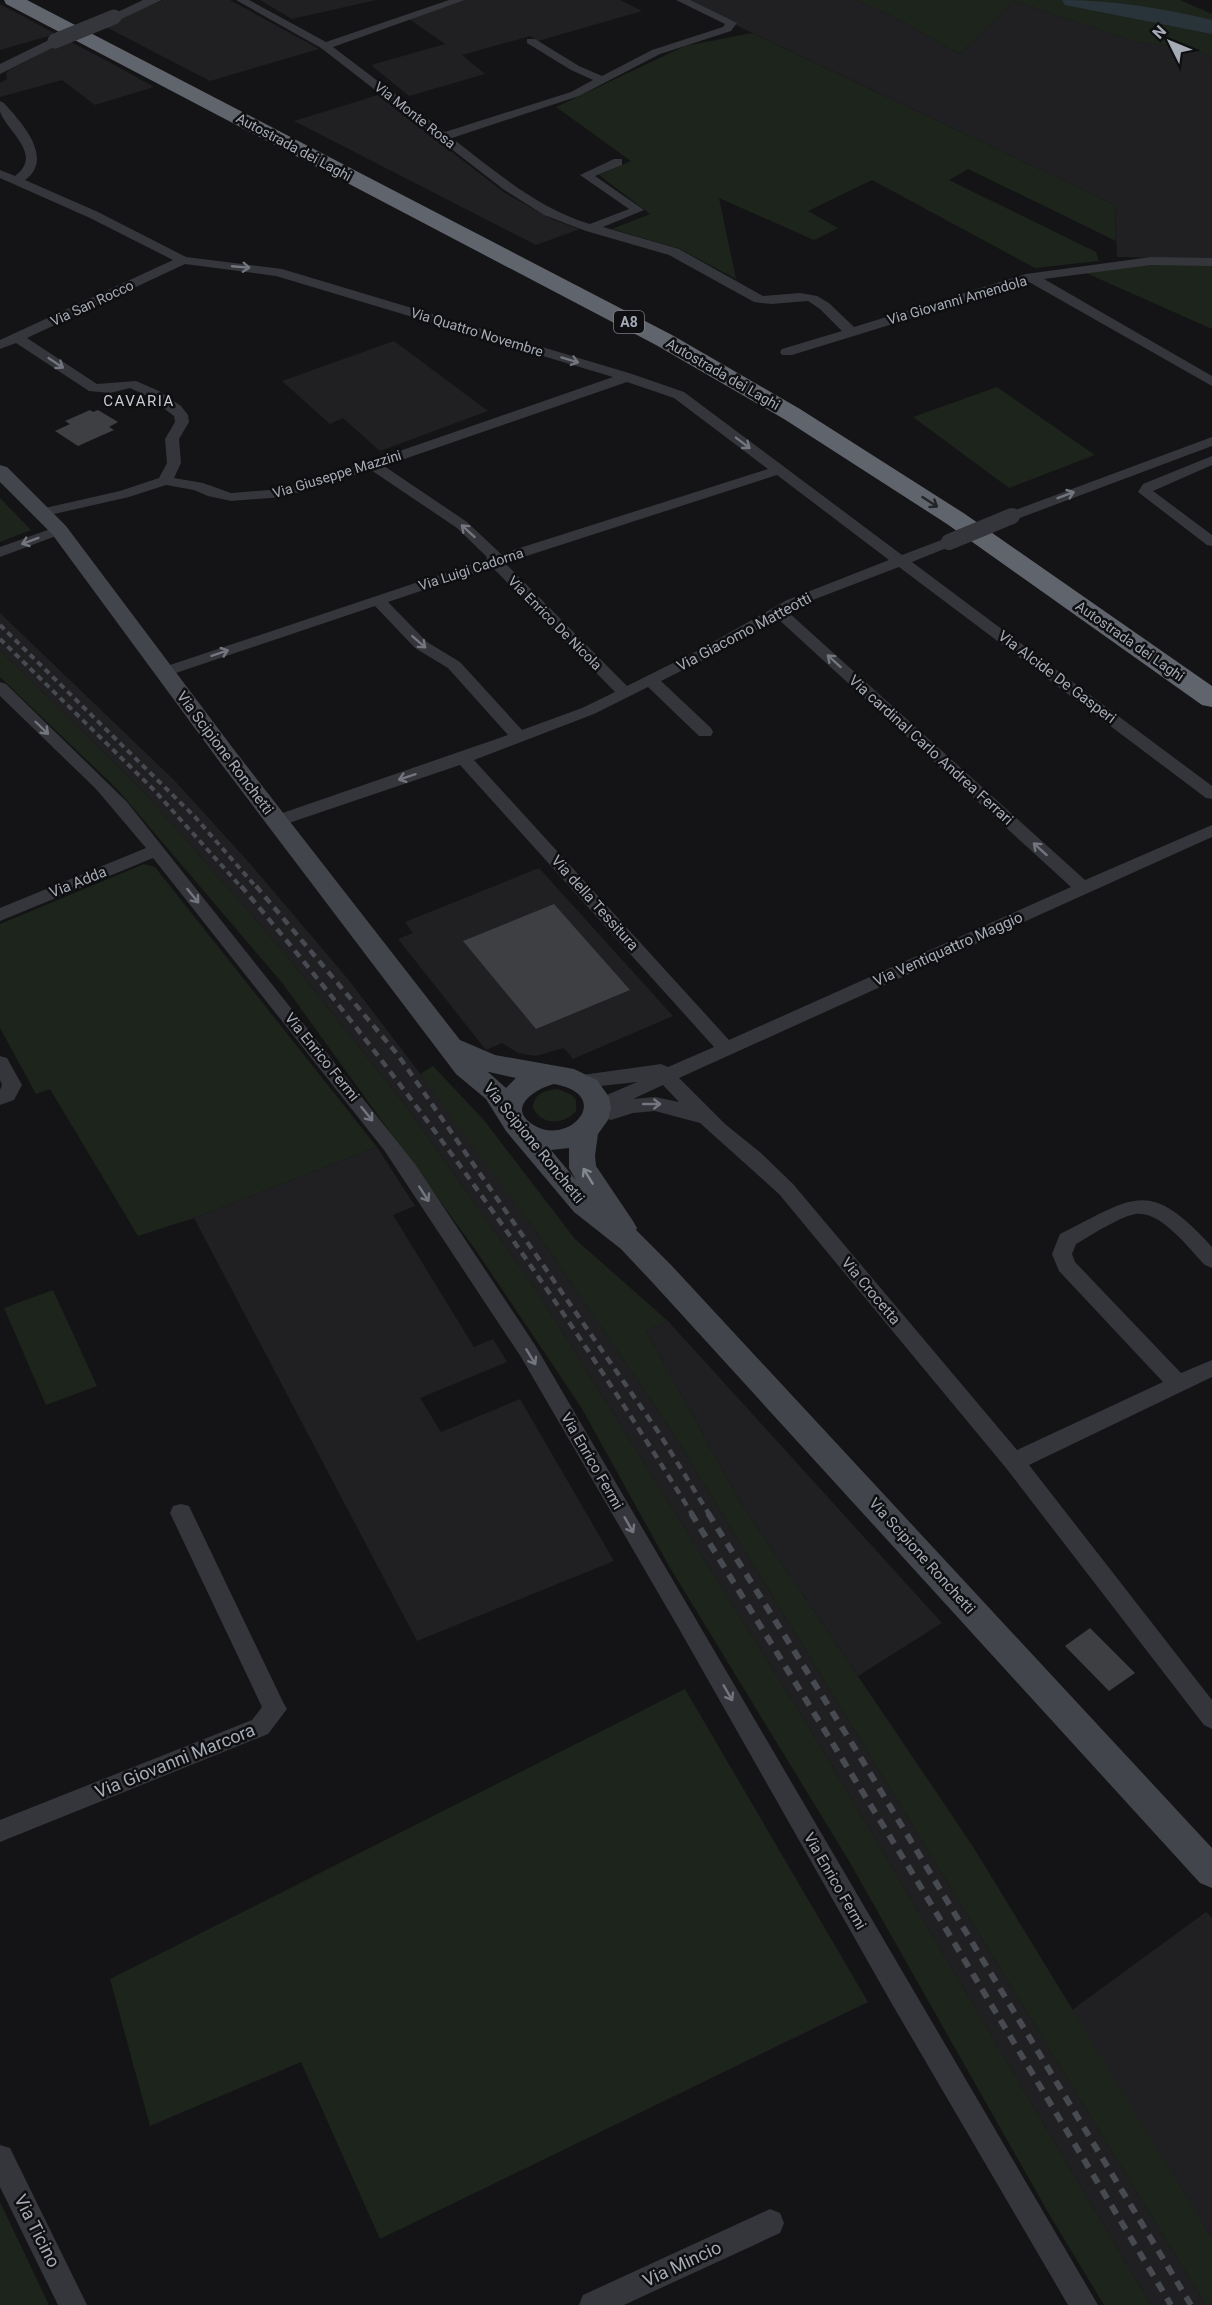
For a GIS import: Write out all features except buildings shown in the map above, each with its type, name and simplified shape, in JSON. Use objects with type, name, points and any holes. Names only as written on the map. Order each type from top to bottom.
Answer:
[{"type":"highway","name":"Autostrada dei Laghi","points":[[13,0],[663,340],[792,414],[956,519],[1212,699]]},
{"type":"highway","name":"Autostrada dei Laghi","points":[[41,0],[682,334],[807,405],[974,510],[1212,676]]},
{"type":"main road","name":"Via Scipione Ronchetti","points":[[0,471],[59,530],[164,672],[465,1067],[495,1092],[515,1124],[584,1205],[631,1242],[853,1480],[1212,1872]]},
{"type":"main road","name":"Via Scipione Ronchetti","points":[[445,1039],[463,1053],[479,1060],[547,1075]]},
{"type":"main road","points":[[547,1075],[565,1076],[582,1081],[594,1091],[594,1118],[564,1139],[546,1139],[529,1135],[515,1124],[509,1109],[515,1092],[527,1082],[547,1075]]},
{"type":"main road","name":"Via Scipione Ronchetti","points":[[594,1118],[581,1156],[583,1168],[613,1210],[631,1242]]},
{"type":"street","points":[[0,70],[55,41],[155,0]]},
{"type":"street","name":"Via Monte Rosa","points":[[241,0],[325,46],[532,203],[567,221],[674,252],[759,299],[770,301],[806,297],[815,300],[851,332]]},
{"type":"street","points":[[325,46],[460,0]]},
{"type":"street","points":[[442,136],[575,94],[656,52],[727,28],[731,23],[681,0]]},
{"type":"street","points":[[531,41],[575,68],[602,80]]},
{"type":"street","points":[[0,105],[14,121],[32,152],[30,167],[23,177],[16,181]]},
{"type":"street","points":[[590,228],[638,210],[586,175],[618,162]]},
{"type":"street","name":"Via Quattro Novembre","points":[[0,174],[94,215],[183,260],[277,272],[627,377],[679,395],[901,560]]},
{"type":"street","name":"Via San Rocco","points":[[0,345],[183,260]]},
{"type":"street","points":[[1032,278],[1058,272],[1151,261],[1212,262]]},
{"type":"street","name":"Via Giovanni Amendola","points":[[787,352],[1032,278],[1212,382]]},
{"type":"street","points":[[18,337],[94,388],[110,389],[131,384],[154,394],[180,415],[182,422],[172,439],[174,463],[165,481]]},
{"type":"street","name":"Via Giuseppe Mazzini","points":[[41,513],[124,494],[165,481],[198,486],[222,496],[242,497],[283,493],[373,465],[627,377]]},
{"type":"street","name":"Via Giacomo Matteotti","points":[[277,821],[463,758],[588,711],[711,650],[792,603],[1012,516],[1212,441]]},
{"type":"street","points":[[1212,460],[1160,481],[1148,487],[1145,492],[1212,542]]},
{"type":"street","name":"Via Enrico De Nicola","points":[[373,465],[462,525],[493,554],[495,561],[625,693]]},
{"type":"street","name":"Via Luigi Cadorna","points":[[164,672],[495,561],[778,470]]},
{"type":"street","points":[[0,552],[59,530]]},
{"type":"street","name":"Via Alcide De Gasperi","points":[[901,560],[1212,794]]},
{"type":"street","points":[[378,600],[421,645],[454,665],[519,737]]},
{"type":"street","name":"Via cardinal Carlo Andrea Ferrari","points":[[778,611],[1083,888]]},
{"type":"street","points":[[650,680],[705,732]]},
{"type":"street","name":"Via Enrico Fermi","points":[[0,687],[142,829],[156,850],[391,1145],[528,1351],[686,1620],[906,2005],[1084,2305]]},
{"type":"street","name":"Via della Tessitura","points":[[463,758],[726,1049]]},
{"type":"street","name":"Via Ventiquattro Maggio","points":[[594,1118],[684,1067],[1212,830]]},
{"type":"street","name":"Via Adda","points":[[0,915],[156,850]]},
{"type":"street","points":[[0,1063],[12,1085],[8,1095],[0,1098]]},
{"type":"street","name":"Via Ventiquattro Maggio","points":[[582,1081],[605,1080],[684,1067]]},
{"type":"street","name":"Via Crocetta","points":[[666,1077],[718,1129],[754,1158],[786,1190],[1014,1462],[1212,1718]]},
{"type":"street","name":"Via Crocetta","points":[[594,1118],[650,1103],[684,1109],[718,1129]]},
{"type":"street","points":[[1178,1384],[1066,1266],[1062,1254],[1067,1239],[1134,1207],[1149,1208],[1166,1215],[1212,1260]]},
{"type":"street","points":[[1014,1462],[1212,1368]]},
{"type":"street","name":"Via Giovanni Marcora","points":[[0,1831],[260,1727],[275,1709],[181,1514]]},
{"type":"street","name":"Via Ticino","points":[[0,2158],[74,2305]]},
{"type":"street","name":"Via Mincio","points":[[593,2305],[770,2223]]},
{"type":"shaded area","points":[[164,0],[230,0],[319,49],[210,81],[102,25]]},
{"type":"shaded area","points":[[260,0],[376,0],[292,19]]},
{"type":"shaded area","points":[[466,0],[620,0],[642,11],[538,41],[530,36],[462,55],[485,74],[409,96],[371,65],[445,44],[409,19]]},
{"type":"shaded area","points":[[683,0],[856,0],[894,17],[960,54],[1014,1],[1137,42],[1190,49],[1212,57],[1212,259],[1117,257],[1115,205]]},
{"type":"shaded area","points":[[856,0],[1180,0],[1212,14],[1212,57],[1190,49],[1137,42],[1014,1],[960,54],[894,17]]},
{"type":"shaded area","points":[[0,4],[56,34],[0,50]]},
{"type":"shaded area","points":[[752,33],[1115,205],[1116,241],[968,169],[949,180],[1096,252],[1099,261],[1035,268],[872,180],[808,211],[838,228],[814,240],[719,198],[736,279],[680,249],[612,229],[650,214],[599,175],[631,161],[556,107],[685,46]]},
{"type":"shaded area","points":[[67,40],[154,87],[95,105],[62,80],[0,97],[0,83],[7,79],[6,73]]},
{"type":"shaded area","points":[[378,95],[505,193],[551,219],[580,229],[536,245],[294,121]]},
{"type":"shaded area","points":[[1153,264],[1212,265],[1212,329],[1086,273]]},
{"type":"shaded area","points":[[394,341],[488,411],[380,451],[343,418],[330,424],[282,381]]},
{"type":"shaded area","points":[[997,387],[1095,455],[1009,488],[913,417]]},
{"type":"shaded area","points":[[0,498],[31,530],[0,542]]},
{"type":"shaded area","points":[[0,613],[175,781],[253,867],[348,979],[463,1130],[536,1231],[671,1430],[1206,2305],[1151,2305],[812,1732],[535,1288],[406,1106],[279,946],[146,794],[0,650]]},
{"type":"shaded area","points":[[0,650],[146,794],[279,946],[406,1106],[535,1288],[812,1732],[1151,2305],[1104,2305],[1049,2214],[849,1861],[669,1566],[581,1407],[479,1255],[283,984],[117,789],[0,677]]},
{"type":"shaded area","points":[[144,864],[155,867],[377,1147],[194,1218],[138,1236],[50,1089],[36,1094],[0,1028],[0,924]]},
{"type":"shaded area","points":[[539,868],[673,1016],[573,1059],[564,1048],[536,1056],[518,1053],[502,1043],[486,1050],[398,939],[413,933],[405,922]]},
{"type":"shaded area","points":[[433,1066],[483,1119],[575,1239],[668,1321],[646,1331],[741,1503],[972,1845],[1212,2238],[1212,2305],[1206,2305],[671,1430],[536,1231],[420,1074]]},
{"type":"shaded area","points":[[558,1089],[572,1095],[576,1100],[576,1111],[565,1119],[547,1121],[533,1108],[535,1099],[549,1090]]},
{"type":"shaded area","points":[[377,1147],[415,1206],[393,1215],[474,1347],[493,1339],[507,1362],[420,1398],[441,1432],[520,1399],[614,1561],[417,1641],[194,1218]]},
{"type":"shaded area","points":[[53,1290],[97,1386],[46,1405],[4,1308]]},
{"type":"shaded area","points":[[668,1321],[942,1623],[858,1676],[741,1503],[646,1331]]},
{"type":"shaded area","points":[[685,1689],[868,2002],[380,2239],[301,2062],[150,2126],[110,1979]]},
{"type":"shaded area","points":[[1206,1912],[1212,1918],[1212,2238],[1072,2010]]},
{"type":"shaded area","points":[[0,2202],[49,2305],[0,2305]]},
{"type":"waterway","points":[[1074,0],[1212,27]]},
{"type":"railway","points":[[0,625],[195,817],[257,888]]},
{"type":"railway","points":[[0,639],[153,789],[242,888]]},
{"type":"railway","points":[[241,886],[363,1036],[478,1191],[588,1351],[692,1514]]},
{"type":"railway","points":[[256,886],[398,1055],[659,1433],[709,1514]]},
{"type":"railway","points":[[691,1513],[916,1879],[1171,2305]]},
{"type":"railway","points":[[708,1513],[856,1750],[1191,2305]]},
{"type":"district","name":"CAVARIA","points":[[139,401]]}]
